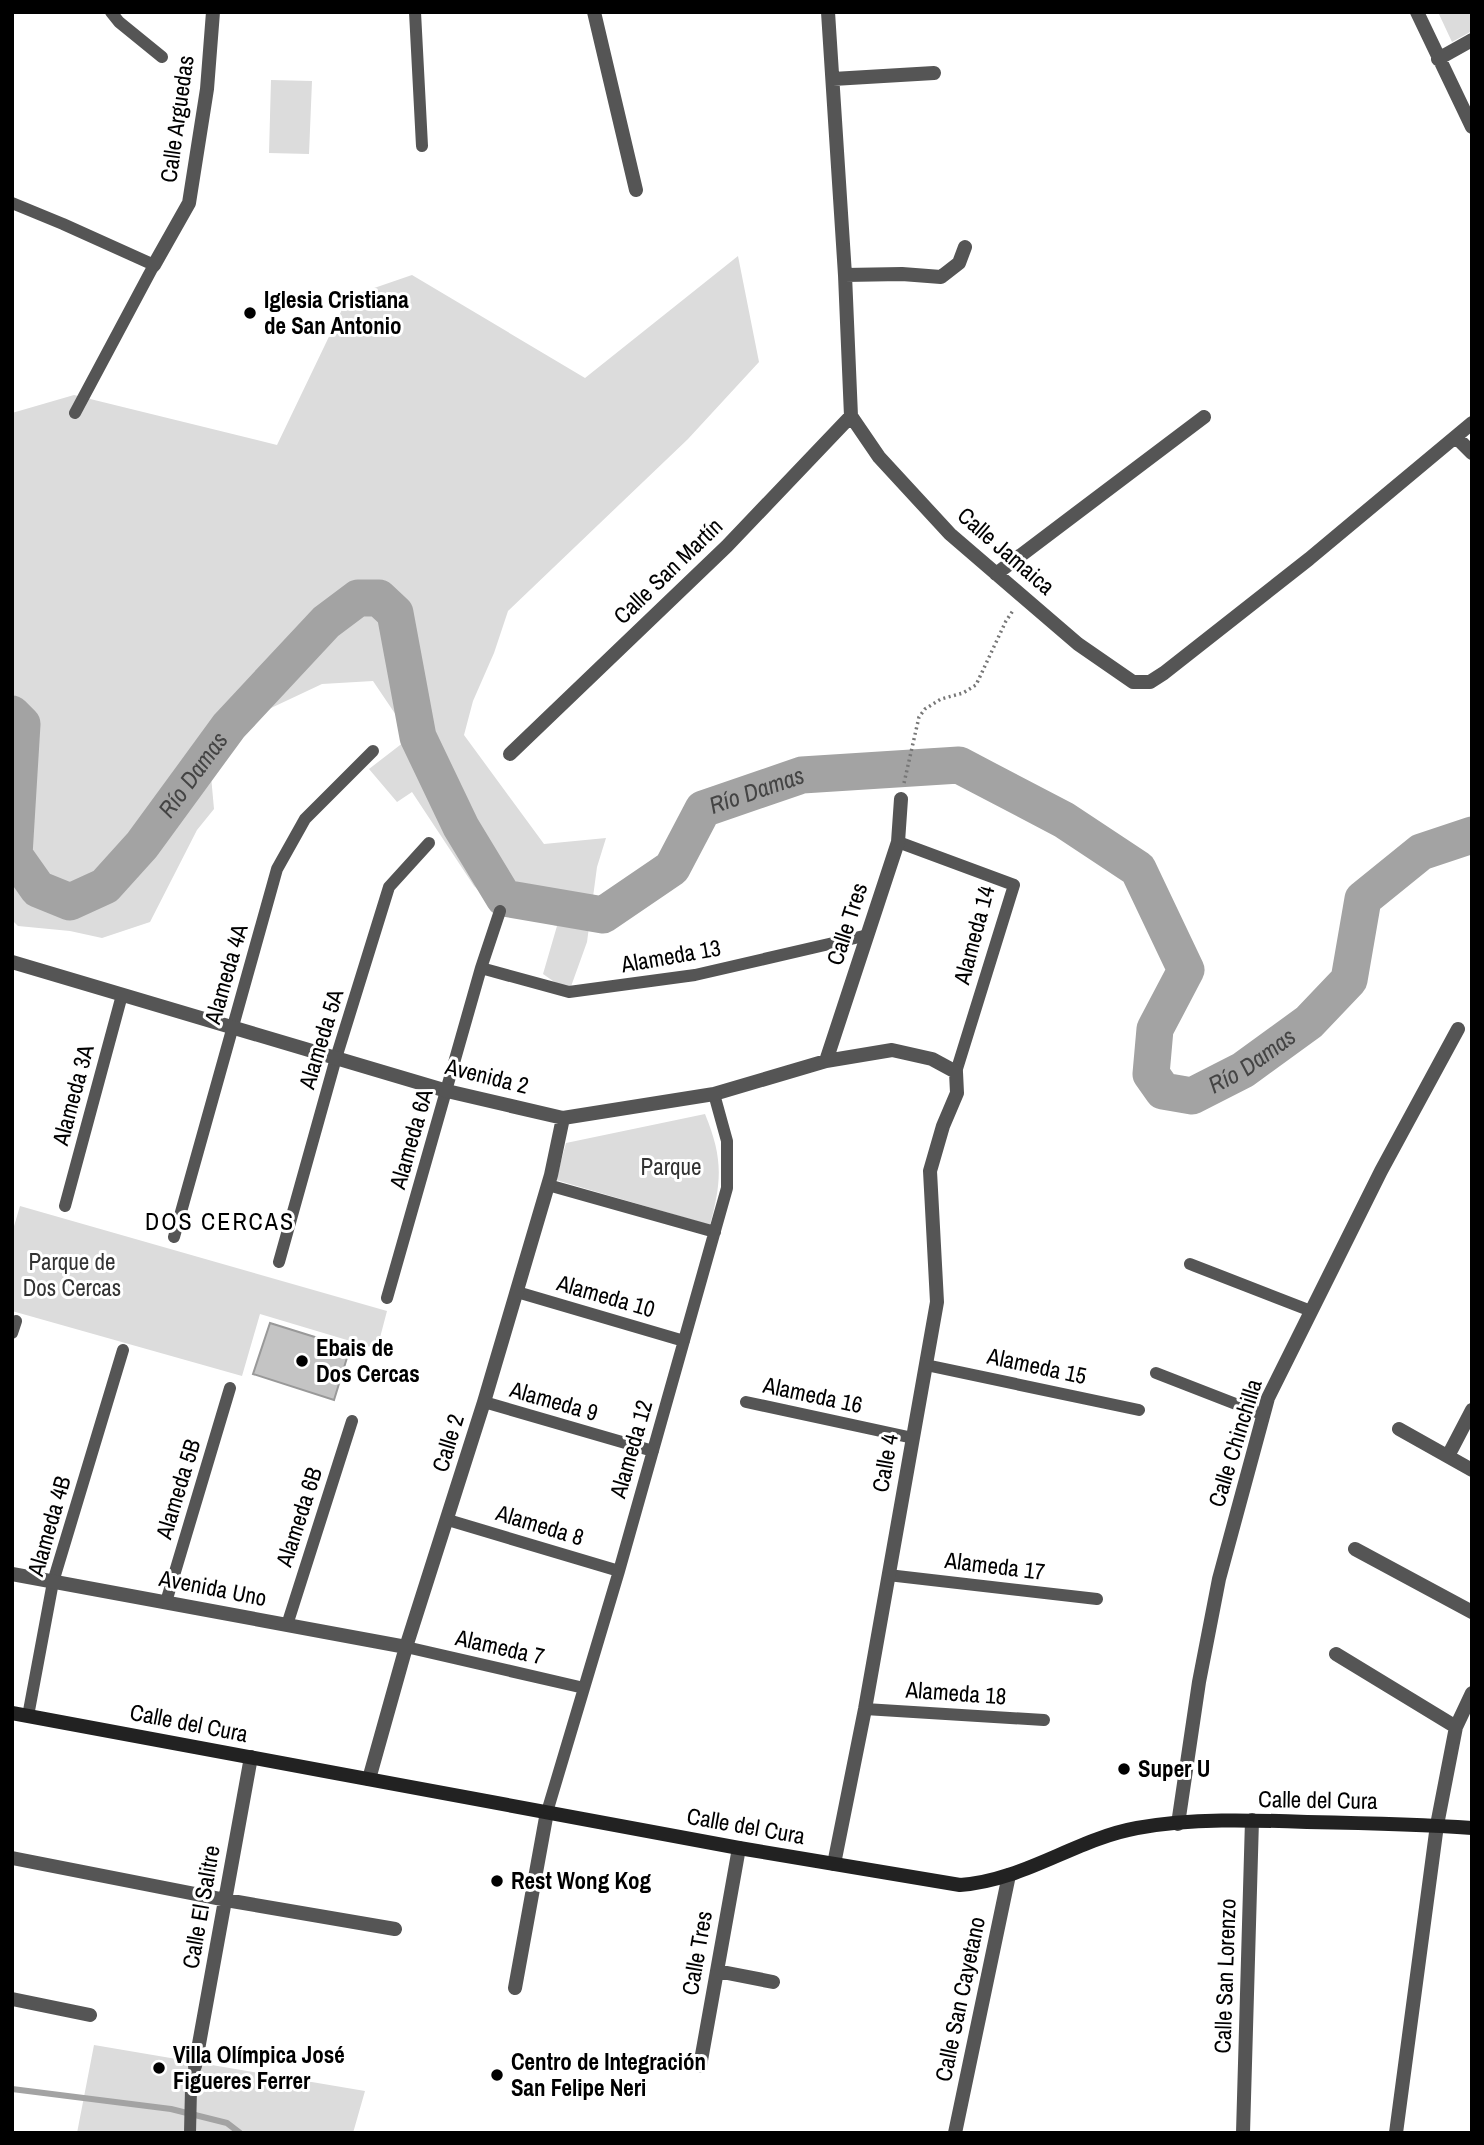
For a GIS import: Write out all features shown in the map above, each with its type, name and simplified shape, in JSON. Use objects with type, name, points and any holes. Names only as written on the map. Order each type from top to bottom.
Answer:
[{"type":"street","name":"Calle Arguedas","points":[[154,265],[189,203],[207,89],[213,12]]},
{"type":"street","points":[[594,12],[636,190]]},
{"type":"street","points":[[828,12],[851,416]]},
{"type":"street","points":[[1417,12],[1472,127]]},
{"type":"street","points":[[1438,60],[1472,40]]},
{"type":"street","points":[[832,79],[934,73]]},
{"type":"street","points":[[845,275],[902,274],[941,277],[960,263],[965,247]]},
{"type":"street","name":"Calle Jamaica","points":[[851,416],[879,457],[941,525],[1078,644],[1133,682],[1150,682],[1164,673],[1309,559],[1472,423]]},
{"type":"street","name":"Calle San Martín","points":[[510,754],[727,546],[851,416]]},
{"type":"street","points":[[996,574],[1204,417]]},
{"type":"street","points":[[1456,437],[1472,453]]},
{"type":"street","name":"Calle Tres","points":[[826,1061],[898,842],[901,799]]},
{"type":"street","name":"Avenida 2","points":[[13,964],[447,1091],[563,1118],[714,1094],[826,1061],[892,1050],[932,1059],[956,1072]]},
{"type":"street","name":"Calle Chinchilla","points":[[1178,1824],[1199,1682],[1219,1579],[1268,1398],[1381,1171],[1458,1029]]},
{"type":"street","name":"Calle 4","points":[[834,1864],[865,1709],[937,1302],[930,1171],[943,1126],[957,1093],[956,1072]]},
{"type":"street","name":"Calle 2","points":[[369,1779],[405,1647],[448,1520],[517,1292],[548,1185],[563,1118]]},
{"type":"street","points":[[1448,1456],[1472,1410]]},
{"type":"street","points":[[1399,1429],[1472,1471]]},
{"type":"street","points":[[1355,1549],[1472,1612]]},
{"type":"street","name":"Avenida Uno","points":[[12,1574],[405,1647]]},
{"type":"street","points":[[1336,1654],[1456,1727]]},
{"type":"street","points":[[1396,2133],[1437,1825],[1456,1727],[1472,1693]]},
{"type":"street","name":"Calle del Cura","points":[[12,1713],[739,1848],[960,1885],[979,1884],[1009,1875],[1102,1838],[1136,1828],[1252,1820],[1472,1828]]},
{"type":"street","name":"Calle El Salitre","points":[[195,2066],[251,1757]]},
{"type":"street","points":[[514,1988],[547,1812]]},
{"type":"street","name":"Calle San Lorenzo","points":[[1243,2133],[1252,1820]]},
{"type":"street","name":"Calle Tres","points":[[700,2066],[739,1848]]},
{"type":"street","points":[[12,1858],[226,1900],[395,1929]]},
{"type":"street","name":"Calle San Cayetano","points":[[956,2133],[1009,1875]]},
{"type":"street","points":[[717,1971],[773,1982]]},
{"type":"street","points":[[12,1999],[90,2015]]},
{"type":"lane","points":[[111,12],[119,22],[162,57]]},
{"type":"lane","points":[[415,12],[422,146]]},
{"type":"lane","points":[[12,204],[154,265],[75,413]]},
{"type":"lane","name":"Alameda 4A","points":[[174,1237],[277,869],[305,819],[373,751]]},
{"type":"lane","name":"Alameda 14","points":[[898,842],[1014,885],[956,1072]]},
{"type":"lane","name":"Alameda 5A","points":[[279,1262],[336,1058],[389,887],[429,843]]},
{"type":"lane","name":"Alameda 6A","points":[[387,1297],[481,968],[500,911]]},
{"type":"lane","name":"Alameda 13","points":[[481,968],[569,992],[695,975],[868,934]]},
{"type":"lane","name":"Alameda 3A","points":[[65,1206],[122,995]]},
{"type":"lane","name":"Alameda 12","points":[[547,1812],[619,1571],[727,1188],[727,1140],[714,1094]]},
{"type":"lane","points":[[548,1185],[715,1232]]},
{"type":"lane","points":[[1190,1264],[1311,1311]]},
{"type":"lane","name":"Alameda 10","points":[[517,1292],[684,1341]]},
{"type":"lane","name":"Alameda 4B","points":[[28,1716],[54,1582],[123,1350]]},
{"type":"lane","name":"Alameda 15","points":[[926,1364],[1139,1409]]},
{"type":"lane","points":[[1156,1373],[1264,1415]]},
{"type":"lane","name":"Alameda 5B","points":[[166,1602],[230,1388]]},
{"type":"lane","name":"Alameda 9","points":[[484,1402],[653,1451]]},
{"type":"lane","name":"Alameda 16","points":[[746,1402],[913,1438]]},
{"type":"lane","name":"Alameda 6B","points":[[287,1625],[352,1421]]},
{"type":"lane","name":"Alameda 8","points":[[448,1520],[619,1571]]},
{"type":"lane","name":"Alameda 17","points":[[888,1575],[1097,1599]]},
{"type":"lane","name":"Alameda 7","points":[[405,1647],[584,1688]]},
{"type":"lane","name":"Alameda 18","points":[[865,1709],[1044,1720]]},
{"type":"lane","points":[[190,2129],[195,2066]]},
{"type":"path","points":[[901,799],[919,717],[925,709],[941,699],[963,693],[976,685],[1006,621],[1023,597]]},
{"type":"green space","points":[[1438,12],[1472,12],[1472,31],[1452,42]]},
{"type":"green space","points":[[271,80],[312,81],[309,154],[269,153]]},
{"type":"green space","points":[[738,256],[759,362],[688,439],[508,611],[494,653],[473,701],[464,735],[544,844],[606,838],[597,867],[587,942],[569,992],[543,974],[557,926],[500,911],[474,886],[412,792],[397,802],[369,769],[404,742],[400,721],[373,681],[322,684],[254,716],[211,776],[214,809],[197,830],[150,922],[102,938],[70,931],[18,926],[12,920],[12,413],[74,395],[277,445],[348,297],[412,275],[585,378]]},
{"type":"green space","name":"Parque","points":[[705,1114],[715,1144],[719,1169],[717,1195],[710,1225],[556,1180],[566,1143]]},
{"type":"green space","name":"Parque de Dos Cercas","points":[[20,1206],[387,1311],[377,1349],[260,1314],[242,1376],[12,1311],[12,1233]]},
{"type":"green space","name":"Villa Olímpica José Figueres Ferrer","points":[[94,2045],[365,2091],[353,2133],[77,2133]]},
{"type":"building","name":"Ebais de Dos Cercas","points":[[270,1323],[350,1348],[334,1400],[253,1374]]},
{"type":"waterway","name":"Río Damas","points":[[12,714],[22,724],[14,855],[38,889],[70,902],[105,886],[142,845],[229,726],[326,622],[358,598],[379,598],[395,613],[418,737],[461,827],[504,898],[603,915],[672,868],[703,809],[802,775],[959,765],[1064,820],[1138,869],[1186,970],[1155,1029],[1151,1074],[1163,1091],[1192,1096],[1243,1070],[1309,1022],[1349,980],[1363,899],[1421,852],[1472,835]]},
{"type":"waterway","points":[[12,2089],[171,2109],[227,2123],[240,2133]]},
{"type":"place","name":"Iglesia Cristiana de San Antonio","points":[[250,313]]},
{"type":"place","name":"Ebais de Dos Cercas","points":[[302,1361]]},
{"type":"place","name":"Super U","points":[[1124,1769]]},
{"type":"place","name":"Rest Wong Kog","points":[[497,1881]]},
{"type":"place","name":"Villa Olímpica José Figueres Ferrer","points":[[159,2068]]},
{"type":"place","name":"Centro de Integración San Felipe Neri","points":[[497,2075]]},
{"type":"district","name":"DOS CERCAS","points":[[220,1222]]}]
